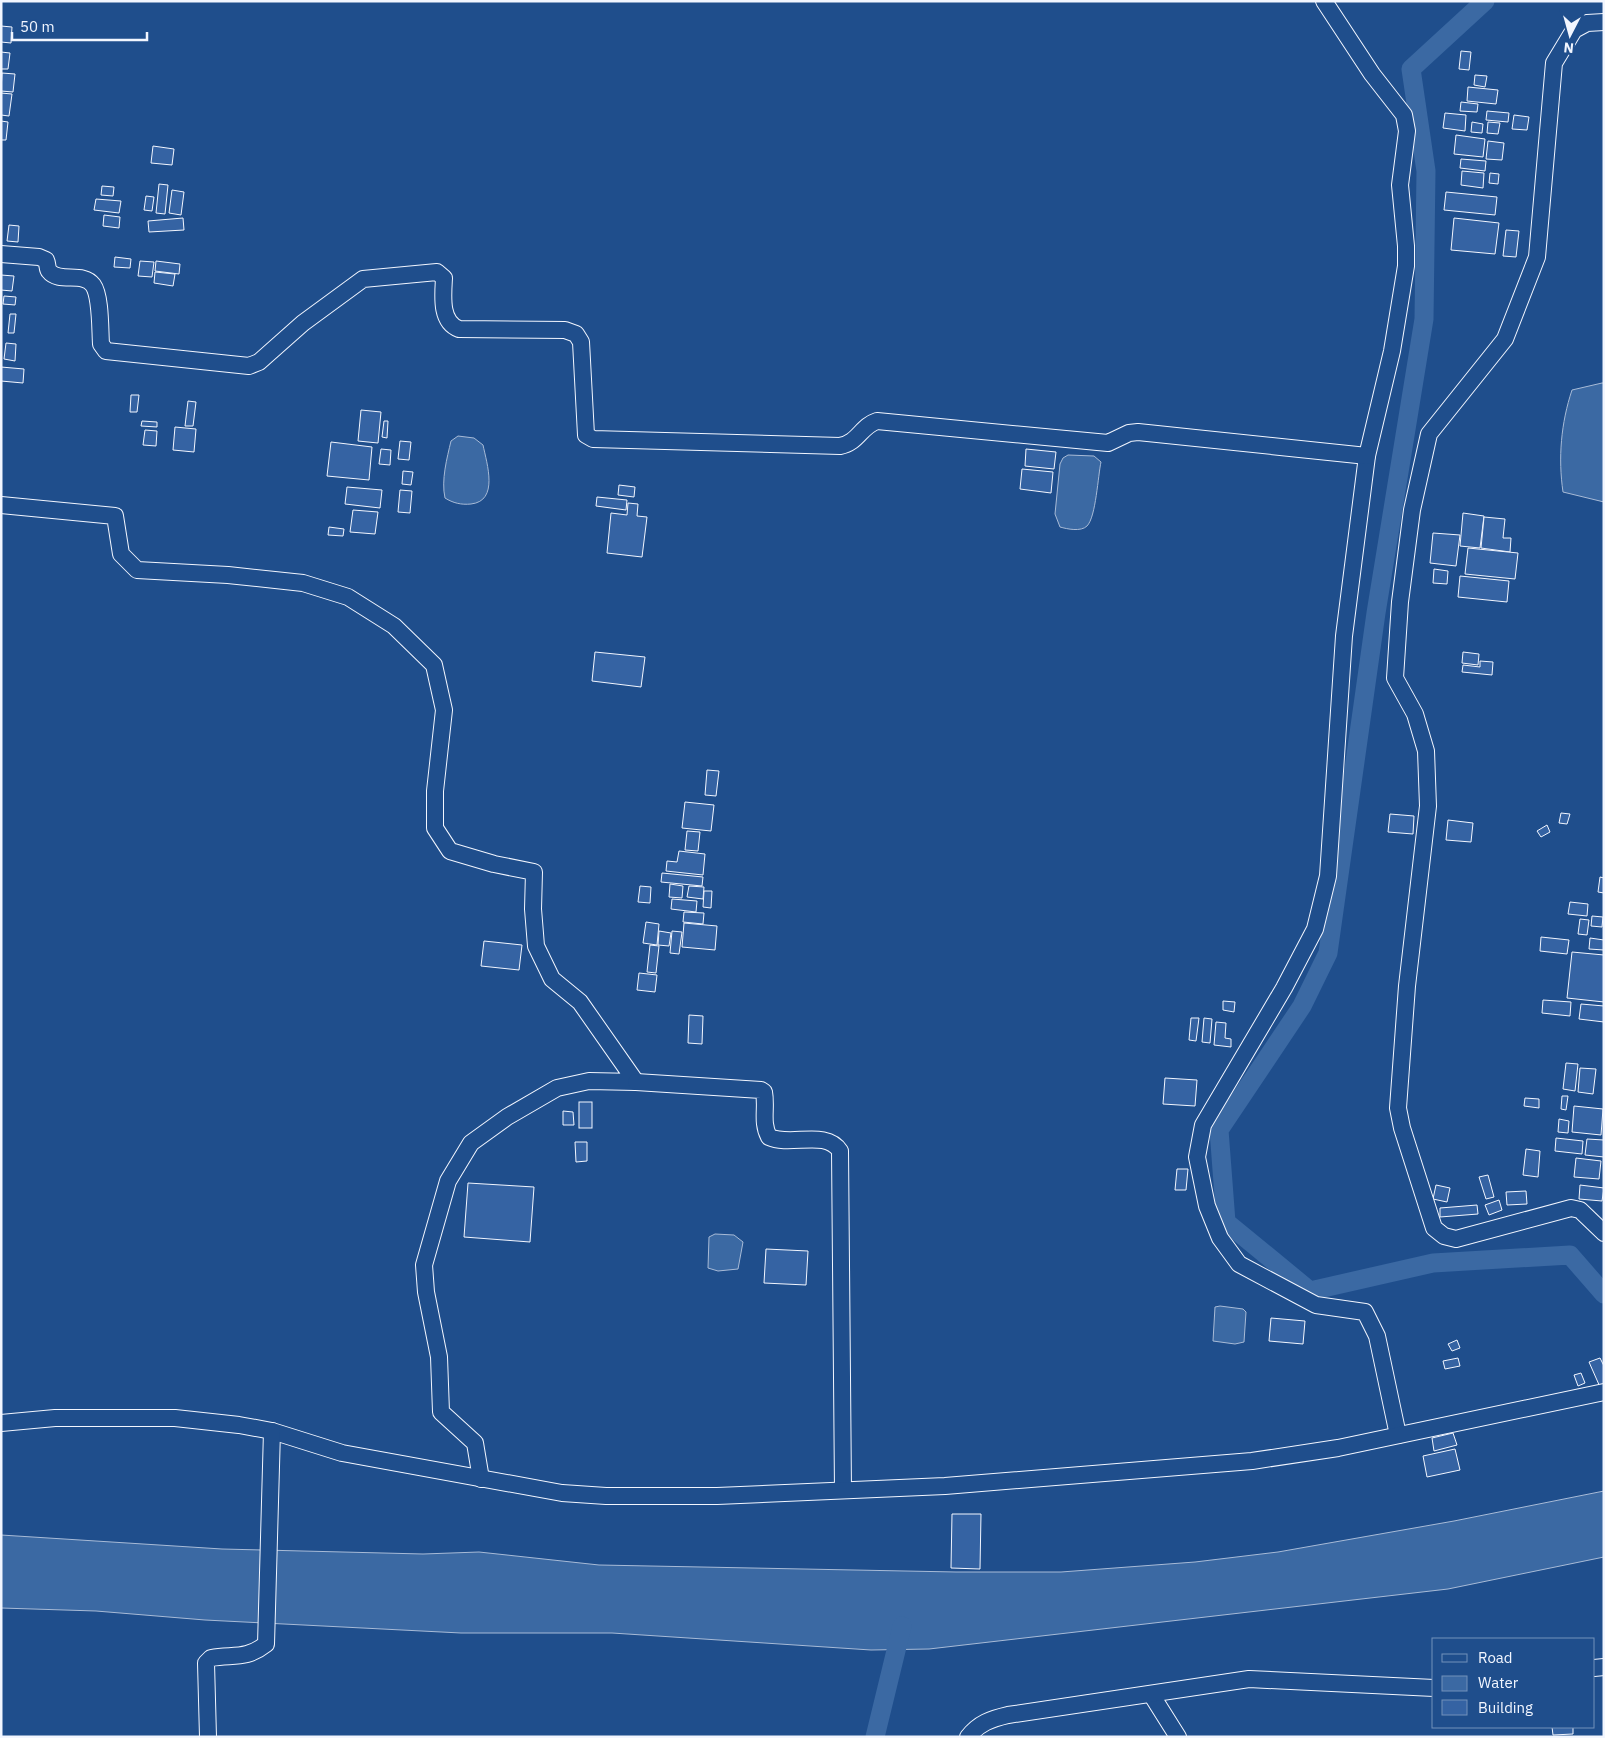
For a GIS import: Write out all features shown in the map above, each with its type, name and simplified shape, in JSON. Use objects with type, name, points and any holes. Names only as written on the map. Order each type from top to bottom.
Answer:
[{"type":"street","points":[[1324,1],[1372,74],[1404,115],[1407,131],[1400,184],[1406,266],[1392,351],[1367,456],[1344,636],[1328,876],[1315,929],[1284,988],[1203,1125],[1197,1157],[1207,1206],[1220,1238],[1239,1264],[1316,1305],[1365,1312],[1378,1336],[1398,1435]]},
{"type":"street","points":[[1604,22],[1587,23],[1574,30],[1554,63],[1537,257],[1506,339],[1429,434],[1411,520],[1400,602],[1395,678],[1415,714],[1426,751],[1428,806],[1407,986],[1398,1108],[1402,1128],[1434,1228],[1444,1236],[1456,1239],[1576,1208],[1604,1233]]},
{"type":"street","points":[[1,254],[39,257],[46,260],[48,270],[53,275],[85,279],[94,285],[97,296],[101,344],[106,350],[249,366],[259,362],[303,323],[363,279],[437,272],[444,278],[446,319],[450,326],[460,329],[565,330],[576,334],[581,342],[586,435],[593,439],[840,446],[853,442],[870,424],[877,421],[1108,444],[1129,433],[1138,432],[1367,456]]},
{"type":"street","points":[[1,505],[115,516],[121,554],[137,570],[228,576],[303,584],[348,597],[394,626],[434,665],[444,710],[435,791],[435,828],[450,851],[494,864],[534,872],[532,909],[536,946],[552,979],[580,1002],[636,1082]]},
{"type":"street","points":[[481,1479],[475,1443],[441,1412],[439,1357],[426,1292],[424,1265],[448,1181],[471,1143],[507,1117],[557,1088],[589,1082],[636,1082],[762,1090],[765,1093],[764,1126],[769,1137],[785,1141],[827,1140],[835,1144],[840,1151],[843,1490]]},
{"type":"street","points":[[1,1423],[55,1418],[175,1418],[239,1425],[272,1431],[342,1453],[562,1493],[606,1496],[717,1496],[955,1486],[1187,1468],[1252,1461],[1398,1435],[1604,1392]]},
{"type":"street","points":[[208,1737],[206,1663],[211,1658],[255,1653],[266,1644],[272,1431]]},
{"type":"street","points":[[968,1737],[974,1729],[989,1719],[1008,1714],[1249,1679],[1432,1688]]},
{"type":"street","points":[[1151,1694],[1178,1737]]},
{"type":"water","points":[[1604,383],[1604,502],[1563,492],[1561,466],[1563,428],[1572,390]]},
{"type":"water","points":[[458,436],[474,438],[483,445],[487,462],[488,489],[480,501],[471,504],[457,503],[445,498],[444,477],[446,462],[451,441]]},
{"type":"water","points":[[1068,455],[1094,456],[1101,462],[1093,514],[1087,526],[1081,529],[1060,527],[1055,514],[1060,464],[1063,458]]},
{"type":"water","points":[[715,1234],[734,1235],[743,1242],[738,1269],[718,1271],[708,1268],[709,1237]]},
{"type":"water","points":[[1215,1307],[1243,1309],[1246,1312],[1244,1342],[1235,1344],[1213,1341]]},
{"type":"water","points":[[1604,1491],[1604,1557],[1448,1589],[929,1649],[871,1650],[612,1633],[461,1633],[205,1620],[96,1611],[1,1608],[1,1535],[222,1549],[423,1554],[479,1552],[599,1565],[956,1572],[1061,1572],[1195,1562],[1278,1552],[1454,1521]]},
{"type":"building","points":[[1,26],[12,27],[11,43],[1,42]]},
{"type":"building","points":[[1461,51],[1471,52],[1469,70],[1459,69]]},
{"type":"building","points":[[1,52],[10,53],[8,69],[1,69]]},
{"type":"building","points":[[2,73],[15,74],[13,92],[1,91]]},
{"type":"building","points":[[1475,75],[1487,76],[1485,87],[1474,85]]},
{"type":"building","points":[[1468,87],[1498,90],[1496,104],[1467,101]]},
{"type":"building","points":[[1,93],[12,94],[9,116],[1,115]]},
{"type":"building","points":[[1461,102],[1478,104],[1477,112],[1460,111]]},
{"type":"building","points":[[1487,111],[1509,113],[1508,122],[1486,120]]},
{"type":"building","points":[[1445,113],[1466,115],[1465,131],[1443,128]]},
{"type":"building","points":[[1514,115],[1529,117],[1527,130],[1512,129]]},
{"type":"building","points":[[1,121],[8,122],[6,140],[1,140]]},
{"type":"building","points":[[1472,122],[1483,124],[1482,133],[1471,132]]},
{"type":"building","points":[[1488,122],[1500,123],[1498,134],[1487,133]]},
{"type":"building","points":[[1456,135],[1485,139],[1483,157],[1454,154]]},
{"type":"building","points":[[1488,141],[1504,143],[1502,160],[1486,159]]},
{"type":"building","points":[[153,146],[174,149],[172,165],[151,163]]},
{"type":"building","points":[[1461,159],[1486,161],[1485,171],[1460,168]]},
{"type":"building","points":[[1462,171],[1484,173],[1483,188],[1461,185]]},
{"type":"building","points":[[1490,173],[1499,174],[1498,184],[1489,183]]},
{"type":"building","points":[[159,184],[168,185],[165,214],[156,213]]},
{"type":"building","points":[[102,186],[114,187],[113,196],[101,195]]},
{"type":"building","points":[[172,190],[184,192],[181,215],[169,213]]},
{"type":"building","points":[[1446,192],[1497,197],[1495,215],[1444,210]]},
{"type":"building","points":[[146,196],[154,197],[152,211],[144,210]]},
{"type":"building","points":[[96,199],[121,201],[119,213],[94,210]]},
{"type":"building","points":[[104,215],[120,217],[119,228],[103,226]]},
{"type":"building","points":[[183,218],[184,230],[149,232],[148,221]]},
{"type":"building","points":[[1454,218],[1499,223],[1495,254],[1451,250]]},
{"type":"building","points":[[9,225],[19,226],[18,242],[7,241]]},
{"type":"building","points":[[1506,230],[1519,231],[1516,257],[1503,256]]},
{"type":"building","points":[[115,257],[131,259],[130,268],[114,267]]},
{"type":"building","points":[[140,261],[154,262],[152,277],[138,276]]},
{"type":"building","points":[[156,261],[180,264],[179,274],[155,271]]},
{"type":"building","points":[[155,272],[175,274],[173,286],[154,283]]},
{"type":"building","points":[[1,275],[14,276],[12,291],[1,290]]},
{"type":"building","points":[[4,296],[16,297],[15,305],[3,304]]},
{"type":"building","points":[[10,314],[16,314],[14,333],[8,333]]},
{"type":"building","points":[[6,343],[16,344],[15,361],[4,359]]},
{"type":"building","points":[[1,367],[24,369],[23,383],[1,381]]},
{"type":"building","points":[[131,395],[139,395],[137,412],[130,412]]},
{"type":"building","points":[[188,401],[196,402],[193,426],[185,426]]},
{"type":"building","points":[[361,410],[381,412],[378,443],[358,441]]},
{"type":"building","points":[[142,421],[157,422],[157,427],[141,426]]},
{"type":"building","points":[[384,421],[388,421],[387,438],[382,437]]},
{"type":"building","points":[[175,427],[196,429],[194,452],[173,450]]},
{"type":"building","points":[[145,430],[157,431],[156,446],[143,445]]},
{"type":"building","points":[[400,441],[411,442],[409,460],[398,459]]},
{"type":"building","points":[[331,442],[372,447],[369,480],[327,476]]},
{"type":"building","points":[[381,449],[391,450],[390,465],[379,464]]},
{"type":"building","points":[[1026,449],[1056,452],[1054,469],[1025,466]]},
{"type":"building","points":[[1022,469],[1053,472],[1051,493],[1020,489]]},
{"type":"building","points":[[403,471],[413,472],[411,485],[402,484]]},
{"type":"building","points":[[619,485],[635,487],[634,497],[618,495]]},
{"type":"building","points":[[347,487],[382,490],[380,508],[345,504]]},
{"type":"building","points":[[400,490],[412,491],[410,513],[398,512]]},
{"type":"building","points":[[597,497],[627,500],[626,510],[596,506]]},
{"type":"building","points":[[628,503],[638,504],[637,516],[647,517],[642,557],[607,553],[611,513],[627,515]]},
{"type":"building","points":[[353,510],[378,512],[375,534],[350,532]]},
{"type":"building","points":[[1463,513],[1484,516],[1480,548],[1460,546]]},
{"type":"building","points":[[1484,517],[1505,519],[1503,538],[1511,538],[1510,552],[1481,548]]},
{"type":"building","points":[[329,527],[344,529],[343,536],[328,535]]},
{"type":"building","points":[[1433,533],[1460,535],[1456,566],[1430,563]]},
{"type":"building","points":[[1468,548],[1518,553],[1515,579],[1465,574]]},
{"type":"building","points":[[1434,569],[1448,571],[1447,584],[1433,583]]},
{"type":"building","points":[[1460,576],[1509,581],[1507,602],[1458,597]]},
{"type":"building","points":[[595,652],[645,657],[641,687],[592,681]]},
{"type":"building","points":[[1463,652],[1479,654],[1478,665],[1462,663]]},
{"type":"building","points":[[1480,661],[1493,662],[1492,675],[1462,672],[1463,665],[1480,667]]},
{"type":"building","points":[[707,770],[719,771],[716,796],[705,795]]},
{"type":"building","points":[[685,802],[714,805],[711,831],[682,828]]},
{"type":"building","points":[[1561,813],[1570,814],[1567,824],[1559,823]]},
{"type":"building","points":[[1390,814],[1414,816],[1413,834],[1388,832]]},
{"type":"building","points":[[1448,820],[1473,823],[1471,842],[1446,840]]},
{"type":"building","points":[[1547,825],[1550,832],[1541,837],[1537,831]]},
{"type":"building","points":[[687,831],[700,832],[698,851],[685,850]]},
{"type":"building","points":[[679,851],[705,854],[703,875],[666,871],[667,861],[677,862]]},
{"type":"building","points":[[662,873],[703,877],[702,886],[661,882]]},
{"type":"building","points":[[1600,877],[1604,878],[1604,893],[1598,892]]},
{"type":"building","points":[[670,884],[683,886],[682,898],[669,897]]},
{"type":"building","points":[[640,886],[651,887],[650,903],[638,902]]},
{"type":"building","points":[[689,886],[704,887],[703,899],[687,897]]},
{"type":"building","points":[[704,891],[712,891],[711,908],[703,907]]},
{"type":"building","points":[[672,899],[697,901],[696,912],[671,909]]},
{"type":"building","points":[[1570,902],[1588,904],[1587,916],[1568,914]]},
{"type":"building","points":[[684,912],[704,913],[703,924],[683,922]]},
{"type":"building","points":[[1592,916],[1603,917],[1602,927],[1591,926]]},
{"type":"building","points":[[1580,919],[1589,920],[1587,935],[1578,934]]},
{"type":"building","points":[[646,922],[659,924],[657,945],[643,943]]},
{"type":"building","points":[[684,923],[717,926],[715,950],[682,947]]},
{"type":"building","points":[[659,931],[671,933],[669,946],[658,945]]},
{"type":"building","points":[[672,931],[682,932],[679,954],[670,953]]},
{"type":"building","points":[[1541,937],[1569,940],[1567,954],[1540,951]]},
{"type":"building","points":[[1590,938],[1604,940],[1604,950],[1589,949]]},
{"type":"building","points":[[484,941],[522,945],[519,970],[481,966]]},
{"type":"building","points":[[650,945],[659,946],[656,973],[647,972]]},
{"type":"building","points":[[1572,952],[1604,955],[1604,1002],[1567,998]]},
{"type":"building","points":[[639,973],[657,975],[655,992],[637,990]]},
{"type":"building","points":[[1543,1000],[1571,1002],[1570,1016],[1542,1013]]},
{"type":"building","points":[[1223,1001],[1235,1002],[1234,1012],[1223,1010]]},
{"type":"building","points":[[1581,1004],[1604,1006],[1604,1022],[1579,1019]]},
{"type":"building","points":[[689,1015],[703,1016],[702,1044],[688,1043]]},
{"type":"building","points":[[1191,1018],[1199,1018],[1196,1041],[1189,1040]]},
{"type":"building","points":[[1204,1018],[1212,1019],[1210,1043],[1202,1042]]},
{"type":"building","points":[[1216,1022],[1226,1023],[1225,1038],[1231,1039],[1231,1047],[1214,1045]]},
{"type":"building","points":[[1566,1063],[1578,1064],[1575,1091],[1563,1089]]},
{"type":"building","points":[[1580,1068],[1596,1069],[1593,1094],[1578,1092]]},
{"type":"building","points":[[1165,1078],[1197,1080],[1195,1106],[1163,1104]]},
{"type":"building","points":[[1562,1096],[1568,1096],[1566,1110],[1561,1109]]},
{"type":"building","points":[[1525,1098],[1539,1099],[1539,1108],[1524,1106]]},
{"type":"building","points":[[579,1102],[592,1102],[592,1128],[579,1128]]},
{"type":"building","points":[[1574,1106],[1603,1109],[1601,1135],[1572,1132]]},
{"type":"building","points":[[563,1111],[573,1112],[574,1125],[563,1125]]},
{"type":"building","points":[[1559,1119],[1569,1121],[1568,1133],[1558,1132]]},
{"type":"building","points":[[1556,1138],[1583,1141],[1582,1154],[1555,1151]]},
{"type":"building","points":[[1587,1139],[1604,1140],[1604,1157],[1585,1155]]},
{"type":"building","points":[[575,1142],[587,1142],[587,1161],[576,1162]]},
{"type":"building","points":[[1526,1149],[1540,1151],[1538,1177],[1523,1175]]},
{"type":"building","points":[[1576,1158],[1601,1161],[1599,1179],[1574,1177]]},
{"type":"building","points":[[1177,1169],[1188,1169],[1186,1190],[1175,1190]]},
{"type":"building","points":[[1488,1175],[1494,1197],[1486,1199],[1479,1177]]},
{"type":"building","points":[[468,1183],[534,1187],[530,1242],[464,1237]]},
{"type":"building","points":[[1436,1185],[1450,1188],[1447,1202],[1433,1199]]},
{"type":"building","points":[[1580,1185],[1604,1188],[1602,1201],[1579,1199]]},
{"type":"building","points":[[1526,1191],[1527,1204],[1507,1205],[1506,1192]]},
{"type":"building","points":[[1499,1200],[1502,1210],[1489,1215],[1485,1205]]},
{"type":"building","points":[[1477,1205],[1478,1214],[1440,1217],[1440,1208]]},
{"type":"building","points":[[766,1249],[808,1251],[806,1285],[764,1283]]},
{"type":"building","points":[[1271,1318],[1305,1321],[1303,1344],[1269,1341]]},
{"type":"building","points":[[1457,1340],[1460,1348],[1452,1351],[1448,1344]]},
{"type":"building","points":[[1458,1358],[1460,1366],[1445,1369],[1443,1361]]},
{"type":"building","points":[[1600,1358],[1604,1366],[1604,1386],[1600,1387],[1589,1362]]},
{"type":"building","points":[[1581,1373],[1585,1383],[1578,1386],[1574,1375]]},
{"type":"building","points":[[1453,1433],[1457,1445],[1434,1451],[1432,1438]]},
{"type":"building","points":[[1455,1449],[1460,1470],[1427,1477],[1423,1456]]},
{"type":"building","points":[[952,1514],[981,1514],[980,1569],[951,1568]]},
{"type":"building","points":[[1552,1728],[1573,1728],[1573,1734],[1553,1735]]},
{"type":"waterway","points":[[1485,1],[1411,69],[1426,171],[1424,319],[1376,613],[1328,953],[1302,1006],[1219,1130],[1226,1222],[1310,1291],[1433,1263],[1570,1255],[1604,1294]]},
{"type":"waterway","points":[[875,1737],[902,1626]]}]
